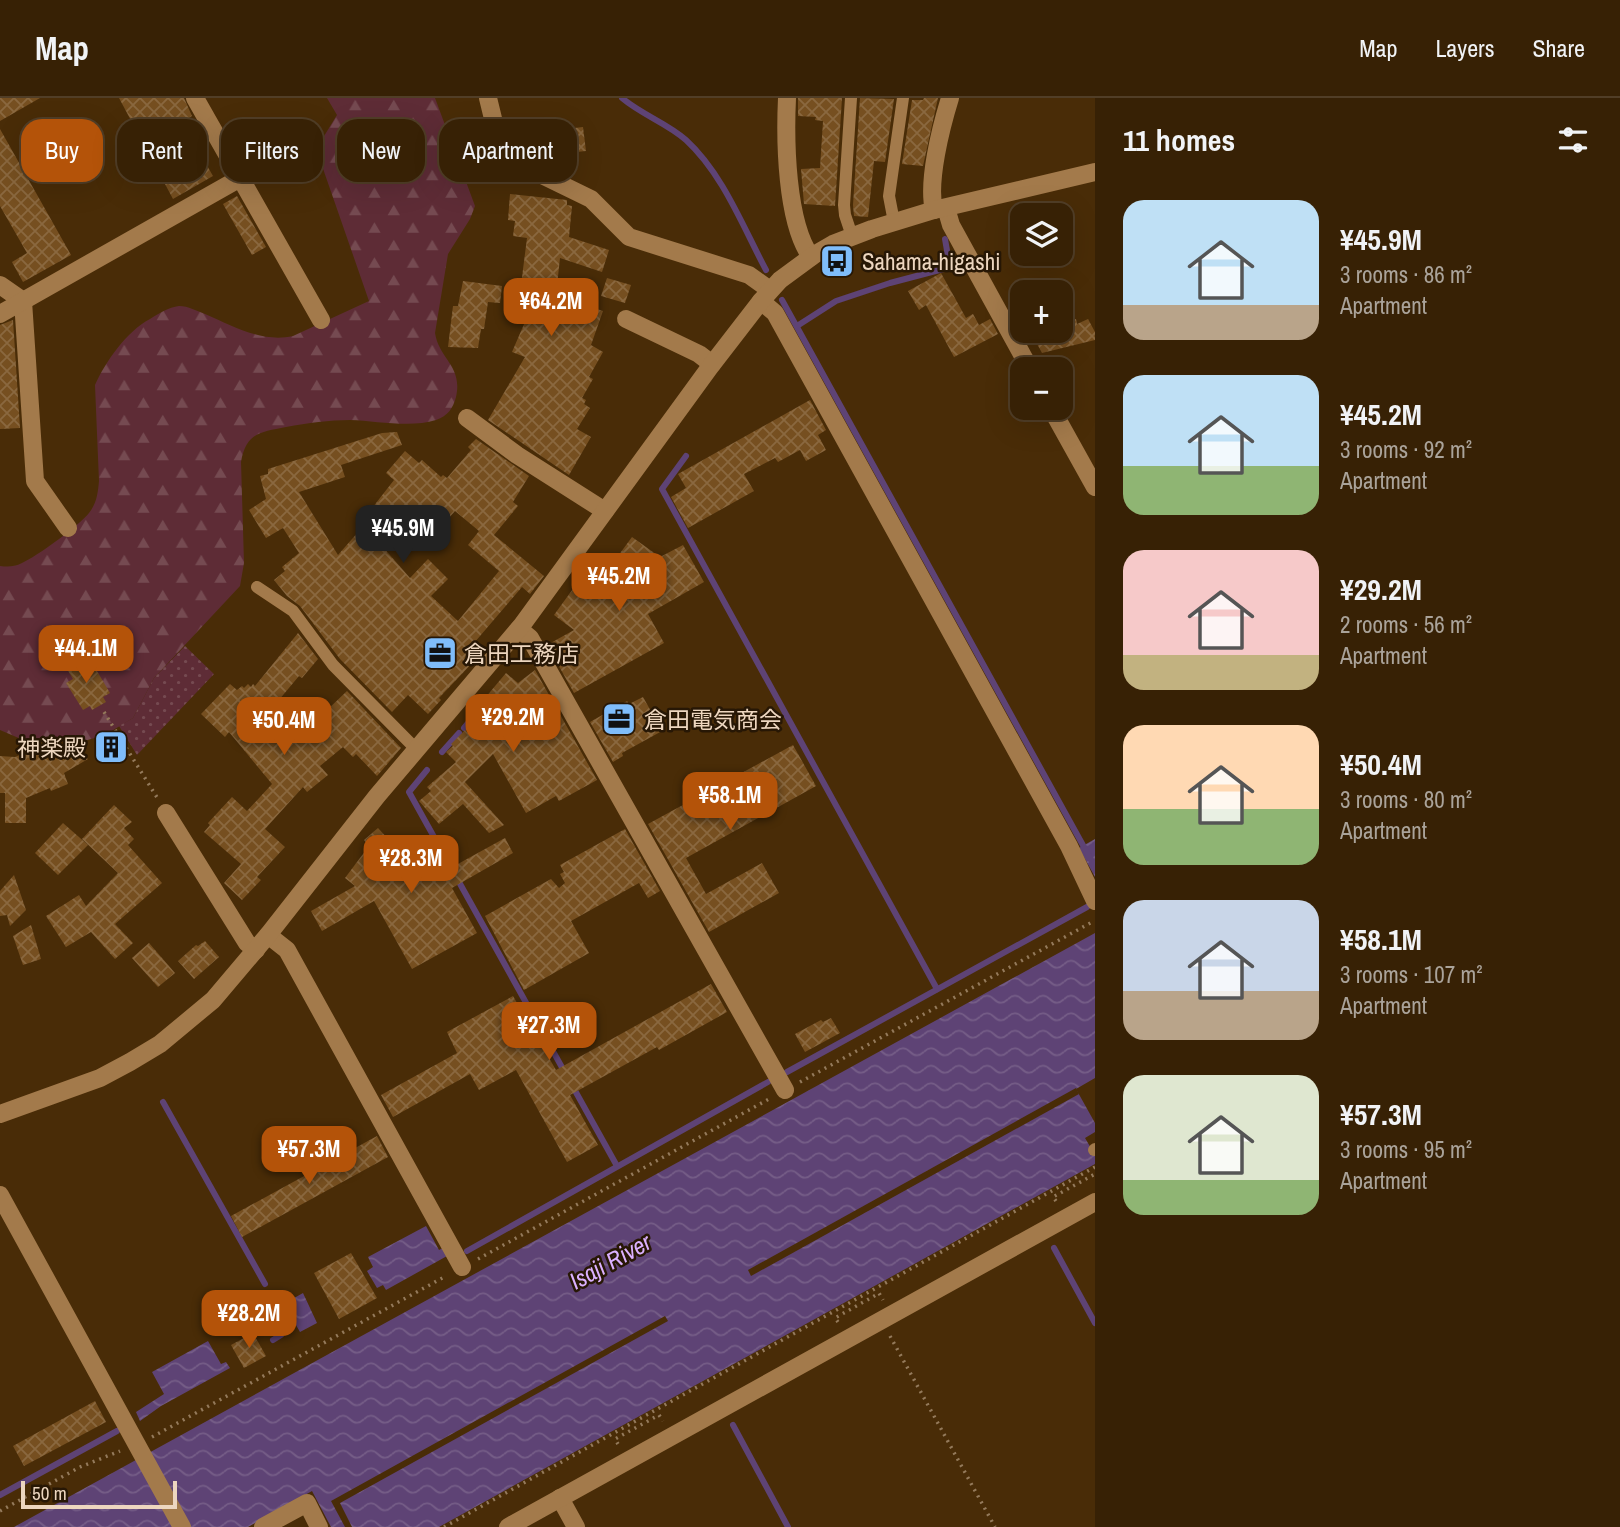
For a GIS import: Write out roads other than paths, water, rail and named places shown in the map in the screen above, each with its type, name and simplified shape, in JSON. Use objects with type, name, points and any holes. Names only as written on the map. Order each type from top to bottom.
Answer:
[{"type":"street","points":[[195,98],[221,143]]},
{"type":"street","points":[[488,98],[500,142],[513,161],[591,199],[618,229],[629,237],[749,275],[765,296],[1069,846],[1095,901]]},
{"type":"street","points":[[788,98],[786,151],[790,189],[803,243],[811,257]]},
{"type":"street","points":[[950,98],[940,136],[931,197],[951,225],[1023,357]]},
{"type":"street","points":[[0,1114],[100,1078],[160,1044],[213,1000],[416,749],[519,629],[712,364],[765,296],[811,257],[852,236],[940,209],[1095,172]]},
{"type":"street","points":[[0,314],[234,182]]},
{"type":"street","points":[[243,182],[321,320]]},
{"type":"street","points":[[0,285],[23,301]]},
{"type":"street","points":[[23,301],[35,481],[68,528]]},
{"type":"street","points":[[626,319],[699,354],[712,364]]},
{"type":"street","points":[[467,418],[517,456],[606,511]]},
{"type":"street","points":[[1058,420],[1095,487]]},
{"type":"street","points":[[519,629],[530,638],[785,1090]]},
{"type":"street","points":[[166,813],[247,943],[256,950]]},
{"type":"street","points":[[268,935],[288,950],[463,1267]]},
{"type":"street","points":[[0,1195],[183,1527]]},
{"type":"street","points":[[508,1527],[1095,1202]]},
{"type":"street","points":[[560,1498],[576,1527]]},
{"type":"street","points":[[263,1527],[307,1503],[319,1527]]},
{"type":"lane","points":[[851,98],[844,205],[852,236]]},
{"type":"lane","points":[[894,222],[889,195],[903,98]]},
{"type":"lane","points":[[257,587],[293,611],[333,665],[416,749]]},
{"type":"water","points":[[1095,839],[1095,877],[1079,848]]},
{"type":"water","name":"Isaji River","points":[[1095,933],[1095,1078],[1076,1089],[1095,1123],[1095,1132],[1085,1138],[1095,1155],[1095,1164],[439,1527],[331,1527],[312,1491],[248,1527],[14,1527]]},
{"type":"water","points":[[426,1226],[439,1250],[443,1248],[447,1256],[386,1290],[383,1285],[377,1288],[367,1271],[373,1267],[368,1257]]},
{"type":"water","points":[[303,1293],[317,1323],[300,1332],[289,1313],[273,1321],[264,1305],[283,1294],[287,1302]]},
{"type":"water","points":[[208,1341],[221,1364],[226,1362],[230,1368],[161,1406],[140,1421],[136,1412],[164,1394],[152,1372]]},
{"type":"waterway","points":[[622,98],[679,134],[699,154],[722,185],[766,270]]},
{"type":"waterway","points":[[797,326],[836,301],[947,268],[949,262],[945,239]]},
{"type":"waterway","points":[[782,300],[1095,867]]},
{"type":"waterway","points":[[686,456],[662,489],[937,989]]},
{"type":"waterway","points":[[464,728],[469,722]]},
{"type":"waterway","points":[[442,752],[459,733]]},
{"type":"waterway","points":[[427,770],[409,792],[564,1071]]},
{"type":"waterway","points":[[787,1072],[1087,907]]},
{"type":"waterway","points":[[467,1251],[768,1082]]},
{"type":"waterway","points":[[573,1087],[617,1166]]},
{"type":"waterway","points":[[163,1102],[265,1284]]},
{"type":"waterway","points":[[1054,1248],[1095,1323]]},
{"type":"waterway","points":[[273,1340],[281,1335]]},
{"type":"waterway","points":[[733,1425],[788,1527]]},
{"type":"waterway","points":[[0,1495],[117,1431]]},
{"type":"place","name":"Sahama-higashi","points":[[837,261]]},
{"type":"place","name":"倉田工務店","points":[[440,653]]},
{"type":"place","name":"倉田電気商会","points":[[619,719]]},
{"type":"place","name":"神楽殿","points":[[111,747]]}]
